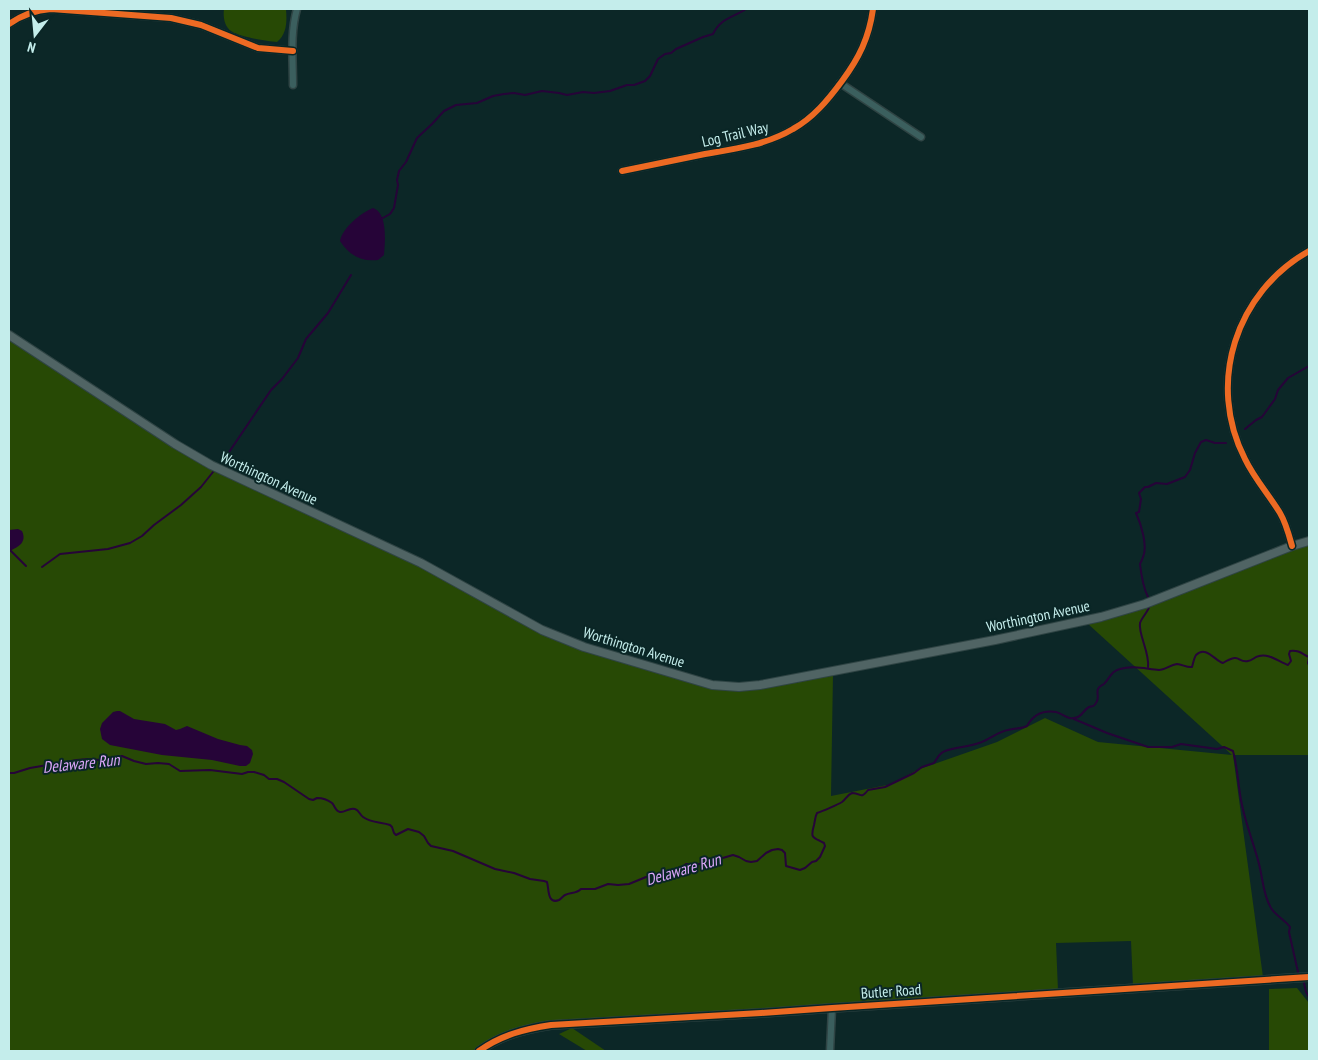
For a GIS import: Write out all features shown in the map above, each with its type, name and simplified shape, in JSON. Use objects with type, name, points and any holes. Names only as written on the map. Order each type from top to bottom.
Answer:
[{"type":"main road","name":"Worthington Avenue","points":[[9,336],[175,444],[211,465],[421,563],[542,630],[584,647],[717,685],[739,687],[760,685],[995,640],[1101,617],[1145,604],[1309,541]]},
{"type":"main road","name":"Butler Road","points":[[479,1051],[490,1043],[515,1032],[551,1026],[761,1014],[1309,977]]},
{"type":"street","points":[[9,24],[29,13],[52,9],[161,16],[201,25],[258,48],[293,51]]},
{"type":"street","points":[[293,86],[294,25],[297,9]]},
{"type":"street","name":"Log Trail Way","points":[[622,171],[750,146],[775,138],[793,129],[814,114],[854,64],[865,44],[873,9]]},
{"type":"street","points":[[840,83],[921,136]]},
{"type":"street","points":[[1292,546],[1281,515],[1251,470],[1236,438],[1230,410],[1228,382],[1235,344],[1252,304],[1262,289],[1282,268],[1309,250]]},
{"type":"street","points":[[830,1051],[832,1008]]},
{"type":"green space","points":[[224,9],[286,9],[285,31],[277,42],[240,35],[231,31],[225,24]]},
{"type":"green space","points":[[9,335],[180,450],[217,472],[402,557],[568,642],[723,687],[833,674],[831,796],[892,784],[917,770],[997,742],[1045,718],[1098,742],[1232,755],[1087,623],[1309,544],[1309,755],[1233,755],[1263,977],[1133,986],[1131,941],[1056,943],[1058,990],[547,1023],[475,1051],[9,1051]]},
{"type":"green space","points":[[1297,988],[1309,1003],[1309,1051],[1269,1051],[1269,989]]},
{"type":"green space","points":[[572,1028],[606,1051],[587,1051],[559,1034]]},
{"type":"shaded area","points":[[373,208],[378,211],[383,222],[384,255],[378,260],[366,260],[351,254],[340,241],[353,221]]},
{"type":"shaded area","points":[[18,529],[22,531],[23,541],[19,546],[9,551],[9,530]]},
{"type":"shaded area","points":[[117,711],[134,719],[165,724],[176,730],[187,726],[218,739],[247,746],[252,750],[253,754],[250,763],[246,766],[240,766],[212,760],[162,755],[110,745],[102,739],[100,729],[102,723],[113,712]]},
{"type":"waterway","points":[[381,219],[390,214],[394,208],[399,171],[406,162],[417,138],[444,111],[456,105],[477,103],[493,96],[504,94],[525,95],[542,91],[567,95],[583,92],[610,91],[627,85],[634,85],[645,81],[650,76],[658,59],[665,54],[713,34],[723,21],[746,9]]},
{"type":"waterway","points":[[223,461],[271,390],[298,358],[306,339],[328,313],[351,275]]},
{"type":"waterway","points":[[1245,429],[1262,417],[1275,399],[1278,390],[1288,378],[1309,366]]},
{"type":"waterway","points":[[1148,597],[1140,564],[1145,547],[1142,529],[1136,513],[1139,512],[1141,499],[1139,493],[1145,487],[1156,483],[1167,484],[1185,477],[1190,470],[1195,453],[1201,442],[1206,440],[1215,443],[1226,443]]},
{"type":"waterway","points":[[42,567],[60,554],[108,549],[130,543],[142,536],[181,505],[201,487],[213,472]]},
{"type":"waterway","points":[[9,549],[26,566]]},
{"type":"waterway","points":[[1148,667],[1140,623],[1150,605]]},
{"type":"waterway","name":"Delaware Run","points":[[9,773],[77,760],[110,761],[122,756],[146,764],[169,764],[180,771],[210,770],[242,774],[254,772],[264,775],[269,779],[277,779],[284,782],[309,799],[319,798],[329,801],[338,811],[342,812],[353,809],[366,819],[390,825],[396,835],[408,829],[419,832],[431,846],[453,851],[495,869],[547,882],[550,898],[555,901],[581,889],[595,889],[608,884],[629,884],[646,877],[670,874],[686,864],[702,864],[733,855],[746,861],[757,861],[766,853],[778,849],[785,853],[786,866],[800,870],[805,868],[820,857],[825,846],[824,843],[813,837],[817,813],[842,802],[852,793],[862,795],[868,790],[885,787],[914,773],[922,767],[934,763],[945,751],[983,742],[1005,731],[1027,726],[1035,716],[1043,713],[1056,712],[1069,718],[1078,717],[1094,705],[1098,699],[1098,688],[1117,670],[1135,667],[1161,670],[1177,664],[1192,667],[1196,655],[1200,652],[1210,654],[1223,663],[1233,658],[1249,661],[1263,655],[1288,665],[1291,661],[1290,651],[1299,652],[1309,657]]},
{"type":"waterway","points":[[1309,658],[1309,665]]},
{"type":"waterway","points":[[1074,719],[1148,747],[1172,747],[1181,744],[1217,749],[1224,747],[1233,751],[1244,812],[1259,864],[1266,898],[1273,911],[1290,927],[1289,932],[1298,972]]},
{"type":"waterway","points":[[1304,983],[1309,997]]},
{"type":"cycle path","points":[[9,24],[40,10],[51,9],[171,18],[201,25],[258,48],[293,51]]},
{"type":"cycle path","points":[[622,171],[750,146],[772,139],[800,125],[826,102],[853,64],[866,38],[873,9]]},
{"type":"cycle path","points":[[1292,546],[1282,517],[1245,459],[1234,430],[1228,400],[1229,371],[1235,342],[1246,315],[1263,290],[1284,269],[1309,251]]},
{"type":"cycle path","points":[[479,1051],[487,1045],[514,1034],[532,1028],[551,1025],[1309,977]]}]
